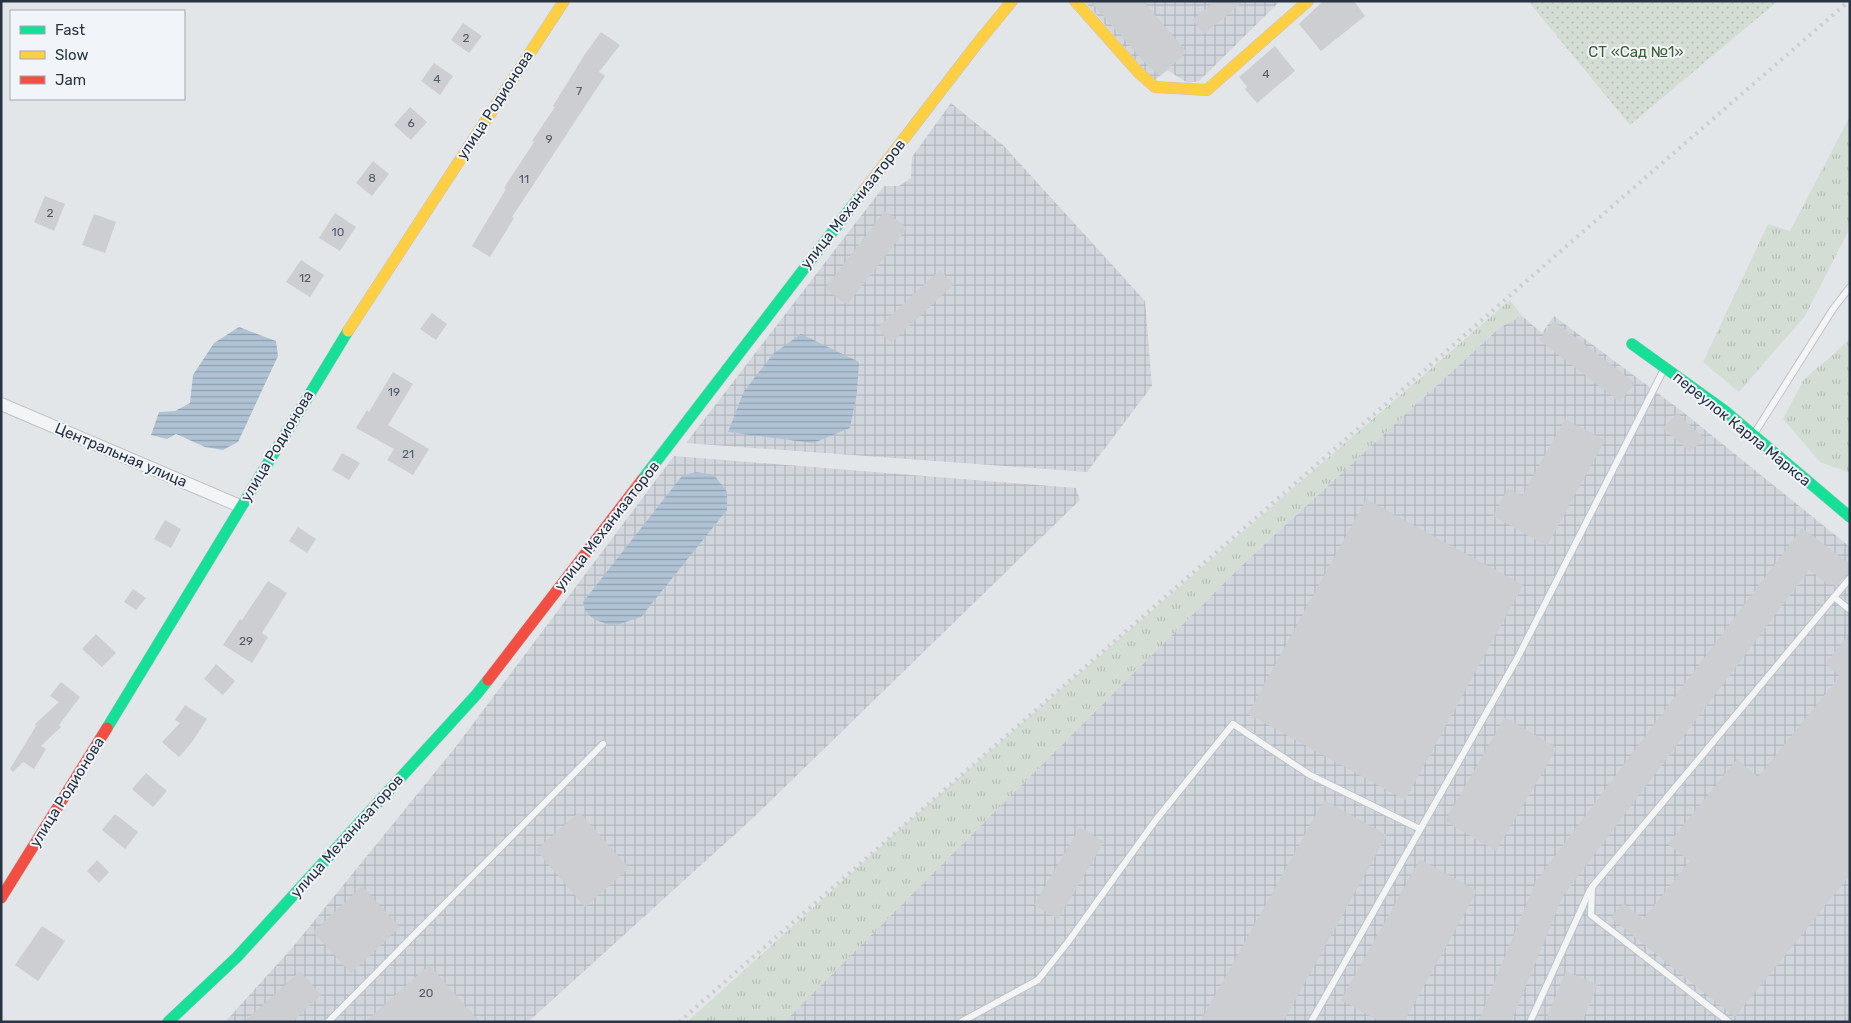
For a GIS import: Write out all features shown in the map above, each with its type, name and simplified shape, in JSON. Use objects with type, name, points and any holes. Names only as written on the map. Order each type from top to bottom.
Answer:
[{"type":"street","name":"улица Родионова","points":[[1,898],[56,812],[329,360],[564,1]]},
{"type":"street","name":"улица Механизаторов","points":[[168,1022],[237,957],[476,695],[976,45],[1012,1]]},
{"type":"street","points":[[1074,1],[1139,73],[1155,87],[1207,90],[1308,1]]},
{"type":"street","name":"переулок Карла Маркса","points":[[1632,344],[1725,411],[1850,517]]},
{"type":"street","name":"Центральная улица","points":[[1,404],[240,506]]},
{"type":"lane","points":[[1753,436],[1833,309],[1850,287]]},
{"type":"lane","points":[[1311,1022],[1518,657],[1665,368]]},
{"type":"lane","points":[[1530,1022],[1592,887],[1850,578]]},
{"type":"lane","points":[[1834,596],[1850,610]]},
{"type":"lane","points":[[961,1022],[1038,980],[1068,942],[1155,820],[1233,724],[1310,775],[1420,829]]},
{"type":"lane","points":[[328,1022],[603,744]]},
{"type":"lane","points":[[1592,887],[1591,915],[1729,1022]]},
{"type":"shaded area","points":[[1084,1],[1280,1],[1199,81],[1188,83],[1167,70],[1154,81]]},
{"type":"shaded area","points":[[951,103],[1004,146],[1145,301],[1152,386],[1087,472],[686,443],[884,186],[899,186],[911,178],[912,157]]},
{"type":"shaded area","points":[[1522,316],[1542,333],[1554,316],[1683,412],[1850,547],[1850,1022],[784,1022],[1243,564],[1500,327]]},
{"type":"shaded area","points":[[674,456],[1076,488],[1080,500],[753,818],[528,1022],[225,1022],[292,948],[454,749]]},
{"type":"green space","name":"СТ «Сад №1»","points":[[1528,1],[1778,1],[1630,125]]},
{"type":"green space","points":[[1850,116],[1850,228],[1805,316],[1739,392],[1703,362],[1768,224],[1790,231]]},
{"type":"green space","points":[[1510,300],[1522,316],[1500,327],[1243,564],[784,1022],[687,1022],[900,829]]},
{"type":"green space","points":[[1850,338],[1850,473],[1820,462],[1783,419],[1804,379]]},
{"type":"water","points":[[239,327],[276,341],[278,356],[238,442],[223,450],[205,447],[176,434],[167,439],[151,435],[159,412],[175,411],[190,403],[193,375],[214,343]]},
{"type":"water","points":[[801,334],[859,362],[857,392],[850,428],[813,443],[728,432],[744,391],[774,353]]},
{"type":"water","points":[[696,472],[714,475],[727,492],[727,510],[641,617],[613,626],[595,620],[586,612],[583,602],[682,476]]},
{"type":"building","points":[[1090,1],[1143,1],[1187,52],[1160,76],[1147,65]]},
{"type":"building","points":[[1215,1],[1244,1],[1204,34],[1192,20]]},
{"type":"building","points":[[1323,1],[1354,1],[1365,16],[1321,51],[1299,24]]},
{"type":"building","points":[[463,23],[482,36],[469,53],[451,40]]},
{"type":"building","points":[[601,32],[620,45],[599,72],[605,76],[512,217],[514,218],[490,257],[472,246],[506,189],[504,188],[534,142],[532,141],[555,107],[553,106]]},
{"type":"building","points":[[1275,46],[1295,71],[1257,103],[1245,89],[1247,87],[1239,77]]},
{"type":"building","points":[[434,63],[453,76],[440,95],[421,81]]},
{"type":"building","points":[[410,107],[427,122],[411,140],[394,125]]},
{"type":"building","points":[[373,161],[389,174],[372,196],[356,183]]},
{"type":"building","points":[[45,196],[65,204],[54,231],[34,222]]},
{"type":"building","points":[[885,211],[907,228],[847,305],[825,288]]},
{"type":"building","points":[[335,213],[356,227],[340,251],[319,238]]},
{"type":"building","points":[[94,214],[116,222],[105,253],[82,245]]},
{"type":"building","points":[[301,260],[324,275],[310,297],[286,282]]},
{"type":"building","points":[[940,270],[954,284],[891,343],[877,328]]},
{"type":"building","points":[[432,313],[447,324],[436,340],[420,329]]},
{"type":"building","points":[[1554,321],[1635,383],[1620,402],[1539,340]]},
{"type":"building","points":[[393,372],[413,384],[388,425],[429,449],[413,475],[387,460],[394,449],[356,428],[367,410],[369,412]]},
{"type":"building","points":[[1677,413],[1704,438],[1690,452],[1663,428]]},
{"type":"building","points":[[1565,419],[1605,440],[1547,546],[1493,516],[1508,488],[1522,496]]},
{"type":"building","points":[[342,453],[360,463],[349,480],[332,470]]},
{"type":"building","points":[[1366,499],[1523,585],[1405,800],[1248,714]]},
{"type":"building","points":[[165,520],[181,529],[171,548],[154,539]]},
{"type":"building","points":[[298,527],[316,539],[307,553],[289,541]]},
{"type":"building","points":[[1802,528],[1850,564],[1850,573],[1836,587],[1831,582],[1829,585],[1809,570],[1563,896],[1511,1022],[1478,1022],[1536,881]]},
{"type":"building","points":[[268,581],[287,593],[262,633],[268,637],[252,663],[223,645]]},
{"type":"building","points":[[133,589],[146,598],[136,610],[124,602]]},
{"type":"building","points":[[1850,633],[1850,875],[1735,1017],[1611,918],[1623,903],[1643,919],[1690,861],[1668,844],[1737,759],[1758,777],[1840,676],[1825,664]]},
{"type":"building","points":[[96,634],[116,653],[102,667],[82,649]]},
{"type":"building","points":[[216,664],[235,681],[223,695],[204,679]]},
{"type":"building","points":[[61,682],[80,697],[59,725],[61,727],[41,746],[46,749],[34,769],[23,762],[13,772],[10,769],[36,726],[35,724],[59,702],[50,696]]},
{"type":"building","points":[[185,705],[207,719],[192,742],[179,757],[162,742],[180,723],[175,720]]},
{"type":"building","points":[[1505,717],[1557,748],[1496,851],[1445,821]]},
{"type":"building","points":[[146,773],[167,791],[153,807],[132,789]]},
{"type":"building","points":[[1324,800],[1387,835],[1283,1022],[1200,1022]]},
{"type":"building","points":[[579,812],[629,868],[585,907],[536,850]]},
{"type":"building","points":[[115,814],[138,832],[125,849],[102,830]]},
{"type":"building","points":[[1080,827],[1104,842],[1058,919],[1034,905]]},
{"type":"building","points":[[1420,859],[1477,891],[1404,1022],[1380,1022],[1341,1000]]},
{"type":"building","points":[[97,860],[109,872],[99,883],[87,871]]},
{"type":"building","points":[[362,886],[400,927],[351,973],[313,932]]},
{"type":"building","points":[[42,926],[65,941],[38,981],[15,965]]},
{"type":"building","points":[[429,965],[480,1022],[365,1022]]},
{"type":"building","points":[[300,971],[321,995],[292,1022],[244,1022]]},
{"type":"building","points":[[1566,971],[1598,985],[1582,1022],[1545,1022]]},
{"type":"railway","points":[[679,1022],[1849,1]]},
{"type":"traffic: fast","points":[[642,480],[863,192]]},
{"type":"traffic: fast","points":[[107,728],[348,331]]},
{"type":"traffic: fast","points":[[1632,344],[1725,411],[1850,517]]},
{"type":"traffic: fast","points":[[168,1022],[237,957],[488,680]]},
{"type":"traffic: slow","points":[[348,331],[564,1]]},
{"type":"traffic: slow","points":[[863,192],[1012,1]]},
{"type":"traffic: slow","points":[[1075,1],[1139,73],[1155,87],[1207,90],[1308,1]]},
{"type":"traffic: jam","points":[[488,680],[642,480]]},
{"type":"traffic: jam","points":[[1,898],[107,728]]}]
